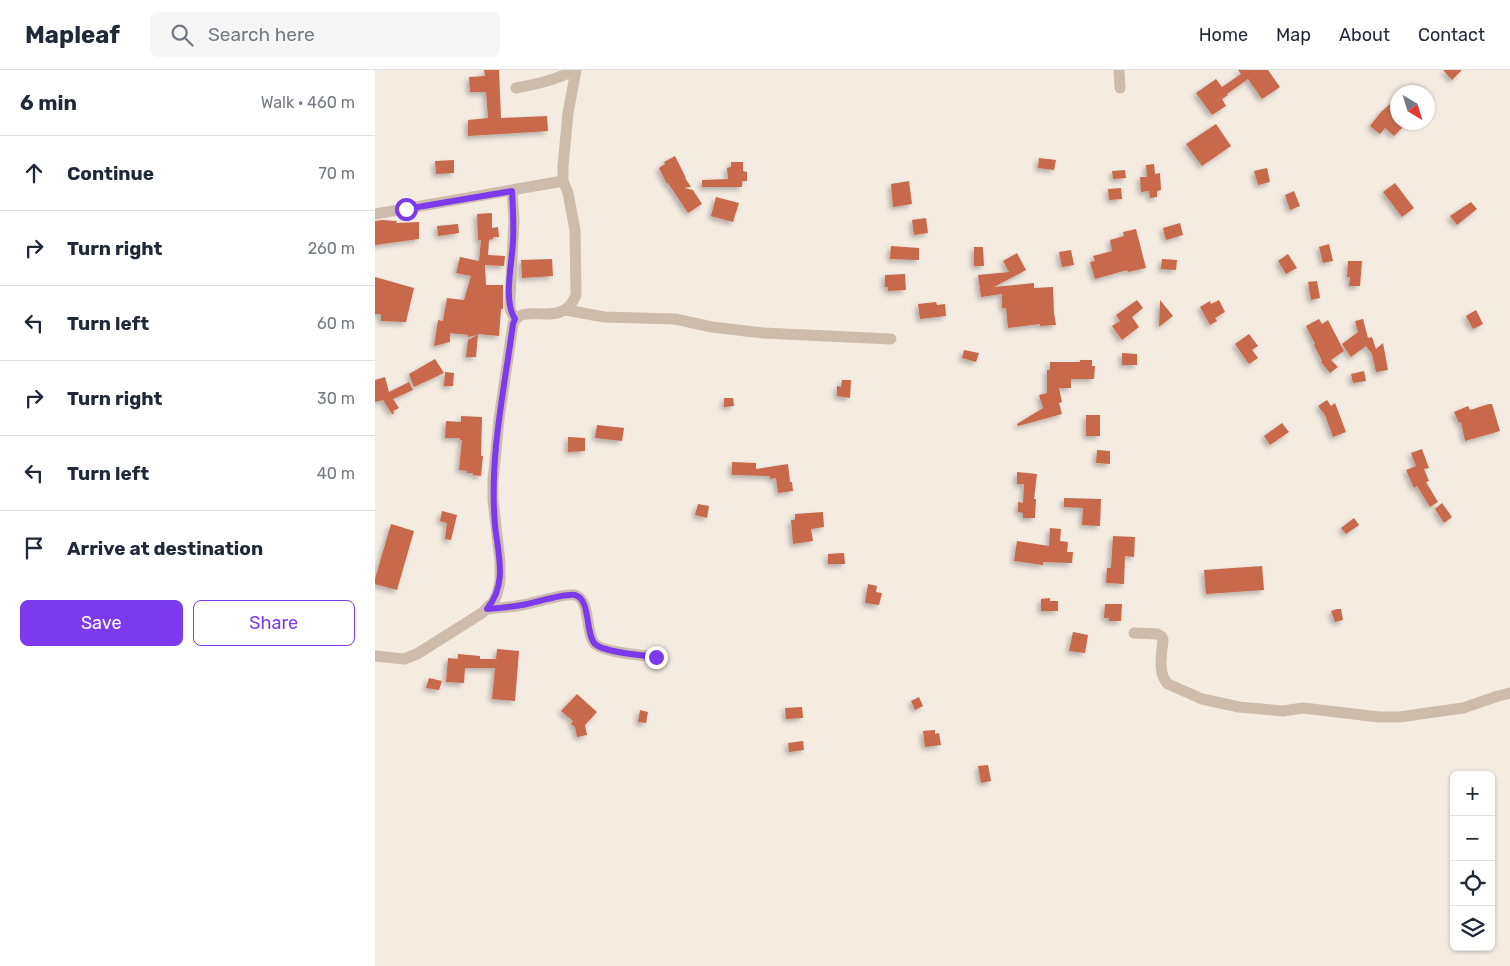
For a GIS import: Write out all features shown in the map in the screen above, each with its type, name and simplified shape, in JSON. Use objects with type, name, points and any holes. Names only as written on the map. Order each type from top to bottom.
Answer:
[{"type":"street","points":[[515,88],[549,81],[576,70]]},
{"type":"street","points":[[375,656],[404,659],[417,654],[474,619],[487,609],[497,594],[500,581],[500,562],[493,482],[499,419],[513,324],[515,319],[524,314],[551,315],[566,310],[573,303],[577,288],[575,230],[568,193],[563,181],[564,149],[576,70]]},
{"type":"street","points":[[1119,70],[1120,88]]},
{"type":"street","points":[[375,214],[563,181]]},
{"type":"street","points":[[512,191],[514,228],[510,298],[511,313],[515,319]]},
{"type":"street","points":[[566,310],[604,317],[675,319],[763,333],[891,339]]},
{"type":"street","points":[[487,609],[521,606],[568,595],[577,596],[581,598],[584,604],[591,636],[595,644],[602,648],[624,653],[656,657]]},
{"type":"street","points":[[1134,633],[1157,634],[1162,637],[1162,674],[1164,681],[1168,684],[1202,699],[1239,707],[1283,711],[1303,708],[1360,716],[1399,717],[1463,708],[1510,693]]},
{"type":"building","points":[[484,70],[499,70],[501,118],[547,116],[548,131],[468,136],[468,120],[488,118],[486,92],[470,92],[469,77],[485,76]]},
{"type":"building","points":[[1238,70],[1268,70],[1280,87],[1262,99],[1248,79],[1222,99],[1226,106],[1212,115],[1196,93],[1216,79],[1222,87],[1241,74]]},
{"type":"building","points":[[1443,70],[1462,70],[1452,80]]},
{"type":"building","points":[[1390,104],[1390,130],[1400,130],[1394,136],[1385,128],[1380,134],[1370,126]]},
{"type":"building","points":[[1216,124],[1231,146],[1202,166],[1186,144]]},
{"type":"building","points":[[675,156],[691,187],[684,188],[693,190],[702,204],[688,213],[667,184],[659,168],[665,164],[664,162]]},
{"type":"building","points":[[1039,158],[1056,160],[1054,170],[1038,168]]},
{"type":"building","points":[[454,160],[454,173],[436,174],[435,161]]},
{"type":"building","points":[[731,162],[743,162],[743,171],[747,172],[747,181],[742,181],[742,187],[702,187],[702,180],[728,179],[727,168],[731,167]]},
{"type":"building","points":[[1154,164],[1155,174],[1160,173],[1161,190],[1157,191],[1157,197],[1150,198],[1149,191],[1141,192],[1140,177],[1147,177],[1146,165]]},
{"type":"building","points":[[1267,168],[1270,182],[1258,185],[1254,171]]},
{"type":"building","points":[[1125,170],[1126,178],[1113,179],[1112,171]]},
{"type":"building","points":[[909,181],[912,204],[893,207],[891,184]]},
{"type":"building","points":[[1395,183],[1414,208],[1402,217],[1383,192]]},
{"type":"building","points":[[1121,188],[1122,199],[1109,200],[1108,189]]},
{"type":"building","points":[[1294,191],[1300,206],[1290,210],[1285,195]]},
{"type":"building","points":[[716,197],[739,203],[733,222],[711,216]]},
{"type":"building","points":[[1471,202],[1477,209],[1457,225],[1450,216]]},
{"type":"building","points":[[492,213],[492,228],[498,227],[499,237],[493,237],[493,239],[489,240],[488,255],[505,256],[504,266],[485,265],[486,285],[503,285],[503,309],[501,309],[499,336],[478,334],[476,357],[466,357],[468,340],[477,335],[468,337],[468,335],[450,333],[450,342],[434,346],[438,320],[443,321],[447,298],[464,300],[471,276],[456,273],[460,257],[479,261],[481,240],[478,240],[477,214]]},
{"type":"building","points":[[926,218],[928,233],[914,235],[912,220]]},
{"type":"building","points":[[375,221],[397,221],[396,223],[419,222],[419,239],[375,245]]},
{"type":"building","points":[[1180,223],[1183,235],[1166,240],[1163,228]]},
{"type":"building","points":[[458,224],[459,233],[438,236],[437,226]]},
{"type":"building","points":[[1136,229],[1146,268],[1128,272],[1127,270],[1095,279],[1090,262],[1095,261],[1093,256],[1112,251],[1110,240],[1124,236],[1123,232]]},
{"type":"building","points":[[1329,244],[1333,261],[1323,263],[1319,247]]},
{"type":"building","points":[[891,246],[919,248],[919,260],[890,259]]},
{"type":"building","points":[[974,247],[983,247],[984,266],[974,266]]},
{"type":"building","points":[[1071,250],[1074,265],[1062,267],[1059,252]]},
{"type":"building","points":[[1017,253],[1026,270],[994,287],[1034,283],[1034,288],[1053,287],[1056,325],[1040,326],[1040,324],[1008,328],[1006,308],[1002,308],[1002,294],[981,297],[978,275],[1009,272],[1003,261]]},
{"type":"building","points":[[1288,254],[1297,268],[1286,274],[1278,261]]},
{"type":"building","points":[[552,259],[553,276],[522,278],[521,260]]},
{"type":"building","points":[[1162,259],[1177,260],[1176,270],[1161,269]]},
{"type":"building","points":[[1348,261],[1362,261],[1360,286],[1349,286],[1350,277],[1347,277]]},
{"type":"building","points":[[905,274],[906,290],[888,291],[888,287],[885,287],[885,275]]},
{"type":"building","points":[[375,277],[414,288],[406,322],[381,321],[381,314],[375,314]]},
{"type":"building","points":[[1317,281],[1320,298],[1311,300],[1308,282]]},
{"type":"building","points":[[1137,300],[1143,308],[1132,317],[1139,327],[1122,340],[1112,326],[1120,321],[1116,315]]},
{"type":"building","points":[[1160,300],[1173,316],[1159,327]]},
{"type":"building","points":[[1219,300],[1225,312],[1215,318],[1217,321],[1210,325],[1200,307],[1210,301],[1211,304]]},
{"type":"building","points":[[936,302],[937,305],[945,304],[946,316],[920,319],[918,304]]},
{"type":"building","points":[[1476,310],[1483,324],[1473,329],[1466,316]]},
{"type":"building","points":[[1319,319],[1322,324],[1328,320],[1344,351],[1331,360],[1338,367],[1330,373],[1321,362],[1306,326]]},
{"type":"building","points":[[1363,319],[1368,338],[1372,337],[1376,349],[1383,343],[1388,370],[1376,372],[1372,354],[1366,346],[1351,357],[1342,344],[1358,332],[1355,321]]},
{"type":"building","points":[[1249,334],[1258,346],[1252,350],[1258,358],[1249,364],[1235,344]]},
{"type":"building","points":[[964,350],[979,353],[976,362],[962,358]]},
{"type":"building","points":[[1122,353],[1137,354],[1137,365],[1122,365]]},
{"type":"building","points":[[435,359],[444,373],[414,387],[409,374]]},
{"type":"building","points":[[1080,360],[1092,360],[1092,366],[1095,366],[1094,379],[1071,379],[1071,388],[1059,388],[1062,402],[1059,403],[1062,414],[1018,426],[1017,424],[1043,408],[1039,395],[1047,393],[1047,370],[1050,370],[1050,362],[1080,362]]},
{"type":"building","points":[[1364,371],[1366,381],[1353,383],[1351,374]]},
{"type":"building","points":[[445,372],[454,373],[453,386],[444,386]]},
{"type":"building","points":[[385,377],[389,392],[409,382],[413,390],[393,399],[399,408],[393,411],[394,414],[392,414],[383,400],[375,402],[375,380]]},
{"type":"building","points":[[842,380],[851,380],[850,398],[837,396],[837,386],[841,387]]},
{"type":"building","points":[[724,398],[733,398],[734,406],[724,407]]},
{"type":"building","points":[[1327,400],[1331,406],[1335,403],[1346,432],[1333,437],[1325,415],[1318,406]]},
{"type":"building","points":[[1492,404],[1500,431],[1465,441],[1461,422],[1459,423],[1454,412],[1468,406],[1470,410]]},
{"type":"building","points":[[1086,415],[1100,415],[1100,436],[1086,436]]},
{"type":"building","points":[[461,416],[482,417],[481,456],[483,456],[481,476],[459,470],[462,440],[460,438],[445,438],[446,421],[461,422]]},
{"type":"building","points":[[1282,423],[1289,432],[1270,445],[1264,436]]},
{"type":"building","points":[[597,425],[624,428],[622,441],[595,438]]},
{"type":"building","points":[[568,437],[585,438],[585,451],[568,452]]},
{"type":"building","points":[[1422,449],[1429,468],[1424,469],[1429,481],[1426,482],[1438,502],[1430,507],[1417,486],[1414,488],[1406,470],[1416,466],[1411,453]]},
{"type":"building","points":[[1097,450],[1110,451],[1110,464],[1096,463]]},
{"type":"building","points":[[732,462],[756,463],[756,469],[788,464],[793,491],[778,493],[776,478],[770,479],[770,476],[732,475]]},
{"type":"building","points":[[1017,472],[1037,474],[1034,499],[1036,499],[1035,518],[1023,518],[1023,513],[1018,512],[1018,502],[1023,503],[1024,484],[1017,484]]},
{"type":"building","points":[[1064,498],[1101,499],[1100,526],[1082,525],[1083,508],[1064,507]]},
{"type":"building","points":[[1442,503],[1452,517],[1444,523],[1435,509]]},
{"type":"building","points":[[698,504],[709,506],[707,518],[695,515]]},
{"type":"building","points":[[442,511],[457,515],[451,540],[445,539],[447,523],[440,521]]},
{"type":"building","points":[[823,512],[824,527],[811,529],[813,541],[793,544],[791,520],[795,520],[795,514]]},
{"type":"building","points":[[1354,518],[1359,525],[1346,534],[1341,528]]},
{"type":"building","points":[[391,524],[414,531],[397,590],[375,584]]},
{"type":"building","points":[[1050,528],[1061,529],[1060,541],[1068,542],[1067,552],[1073,552],[1072,563],[1043,562],[1043,565],[1014,561],[1017,541],[1049,546]]},
{"type":"building","points":[[1113,536],[1135,537],[1134,557],[1125,556],[1124,584],[1106,583],[1107,568],[1111,568]]},
{"type":"building","points":[[844,553],[845,564],[828,564],[828,554]]},
{"type":"building","points":[[1262,566],[1264,590],[1206,594],[1204,570]]},
{"type":"building","points":[[868,584],[877,586],[876,592],[882,593],[879,605],[865,603]]},
{"type":"building","points":[[1050,598],[1050,601],[1058,601],[1058,611],[1041,611],[1041,599]]},
{"type":"building","points":[[1105,604],[1122,604],[1121,621],[1109,621],[1109,618],[1104,618]]},
{"type":"building","points":[[1341,609],[1343,620],[1335,622],[1331,611]]},
{"type":"building","points":[[1073,632],[1088,635],[1085,653],[1069,651]]},
{"type":"building","points":[[497,649],[519,651],[515,701],[492,699],[495,668],[465,668],[464,683],[446,682],[448,658],[458,659],[458,654],[480,656],[480,659],[496,659]]},
{"type":"building","points":[[429,678],[442,681],[439,690],[426,688]]},
{"type":"building","points":[[577,694],[597,712],[585,725],[587,735],[577,737],[575,727],[571,724],[573,721],[561,711]]},
{"type":"building","points":[[919,697],[923,706],[915,710],[911,701]]},
{"type":"building","points":[[802,707],[803,718],[786,719],[785,708]]},
{"type":"building","points":[[640,710],[648,712],[646,723],[638,722]]},
{"type":"building","points":[[935,730],[935,734],[939,733],[941,745],[925,747],[923,731]]},
{"type":"building","points":[[803,741],[804,750],[789,752],[788,743]]},
{"type":"building","points":[[988,765],[991,781],[981,783],[978,766]]},
{"type":"route","points":[[406,209],[512,191],[514,220],[510,308],[515,319],[503,384],[493,482],[500,581],[494,601],[487,609],[521,606],[568,595],[577,596],[581,598],[584,604],[591,636],[595,644],[602,648],[624,653],[656,657]]}]
